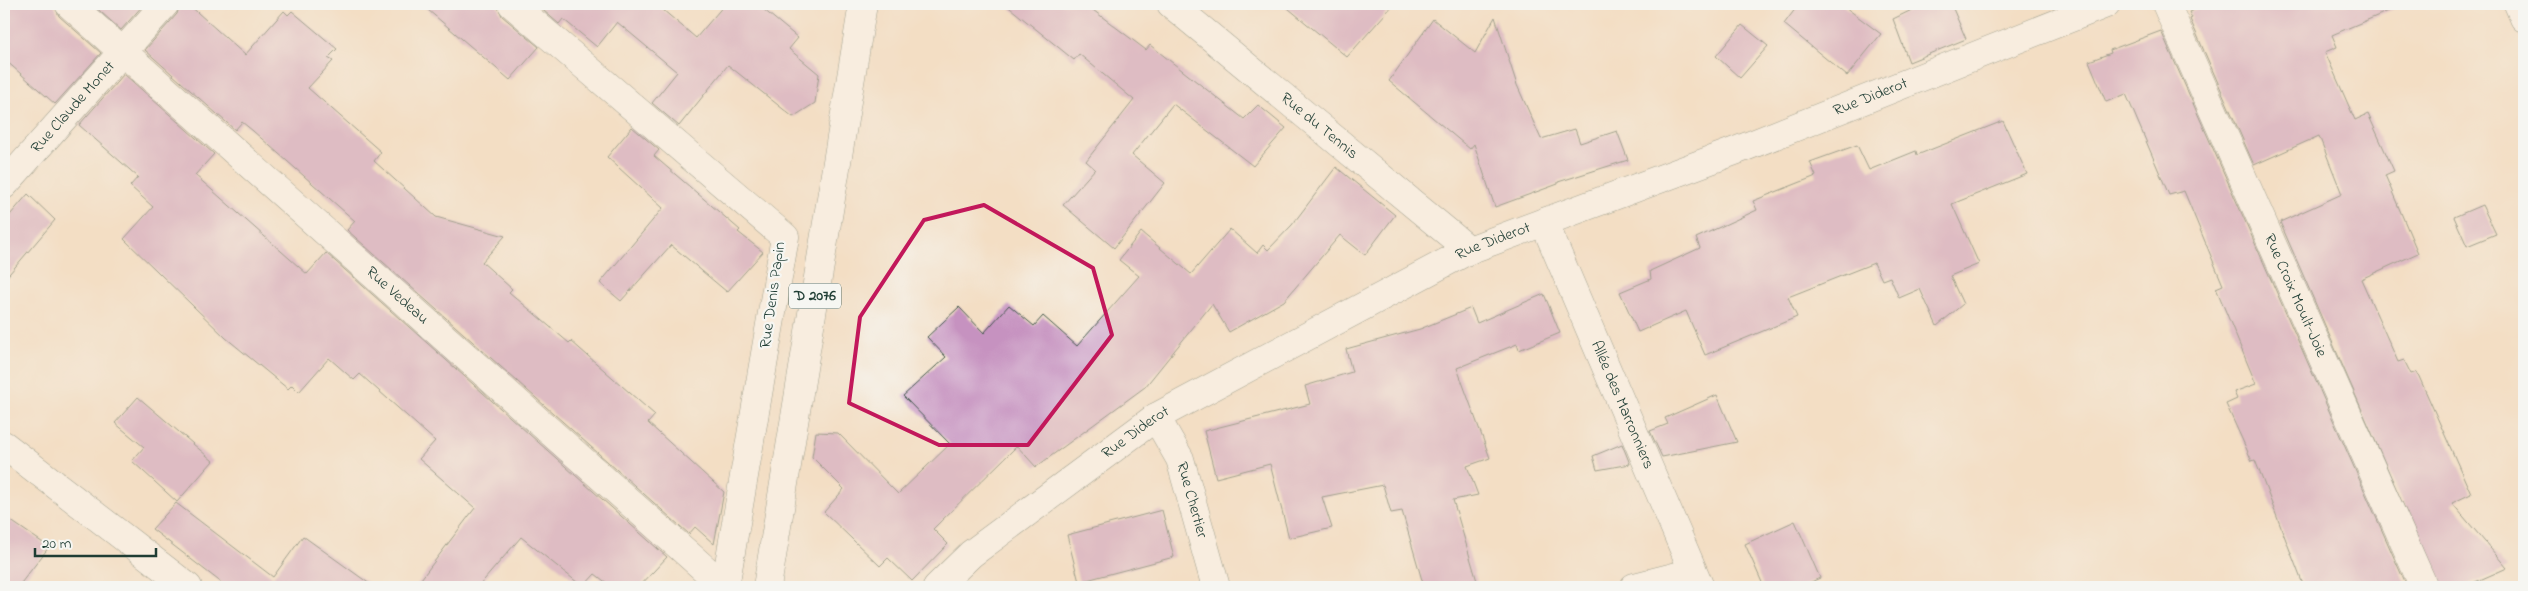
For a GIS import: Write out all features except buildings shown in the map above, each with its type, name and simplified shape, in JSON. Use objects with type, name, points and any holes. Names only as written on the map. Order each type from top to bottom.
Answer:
[{"type":"street","name":"Rue Vedeau","points":[[69,4],[725,587]]},
{"type":"street","points":[[123,51],[165,4]]},
{"type":"street","name":"Rue Denis Papin","points":[[512,4],[785,237],[725,587]]},
{"type":"street","name":"D 2076","points":[[767,587],[863,4]]},
{"type":"street","name":"Rue du Tennis","points":[[1170,4],[1469,250]]},
{"type":"street","name":"Rue Diderot","points":[[937,587],[971,554],[1156,417],[1469,250],[1744,148],[2106,4]]},
{"type":"street","name":"Rue Croix Moult-Joie","points":[[2166,4],[2424,587]]},
{"type":"street","points":[[2518,4],[2524,18]]},
{"type":"street","name":"Rue Claude Monet","points":[[4,185],[123,51]]},
{"type":"street","name":"Allée des Marronniers","points":[[1544,222],[1697,580]]},
{"type":"street","name":"Rue Chertier","points":[[1156,417],[1180,459],[1216,587]]},
{"type":"street","points":[[4,445],[188,587]]},
{"type":"street","points":[[1634,587],[1697,580]]},
{"type":"highlighted area","points":[[984,205],[1093,268],[1112,335],[1028,445],[939,445],[849,403],[860,317],[924,220]]}]
